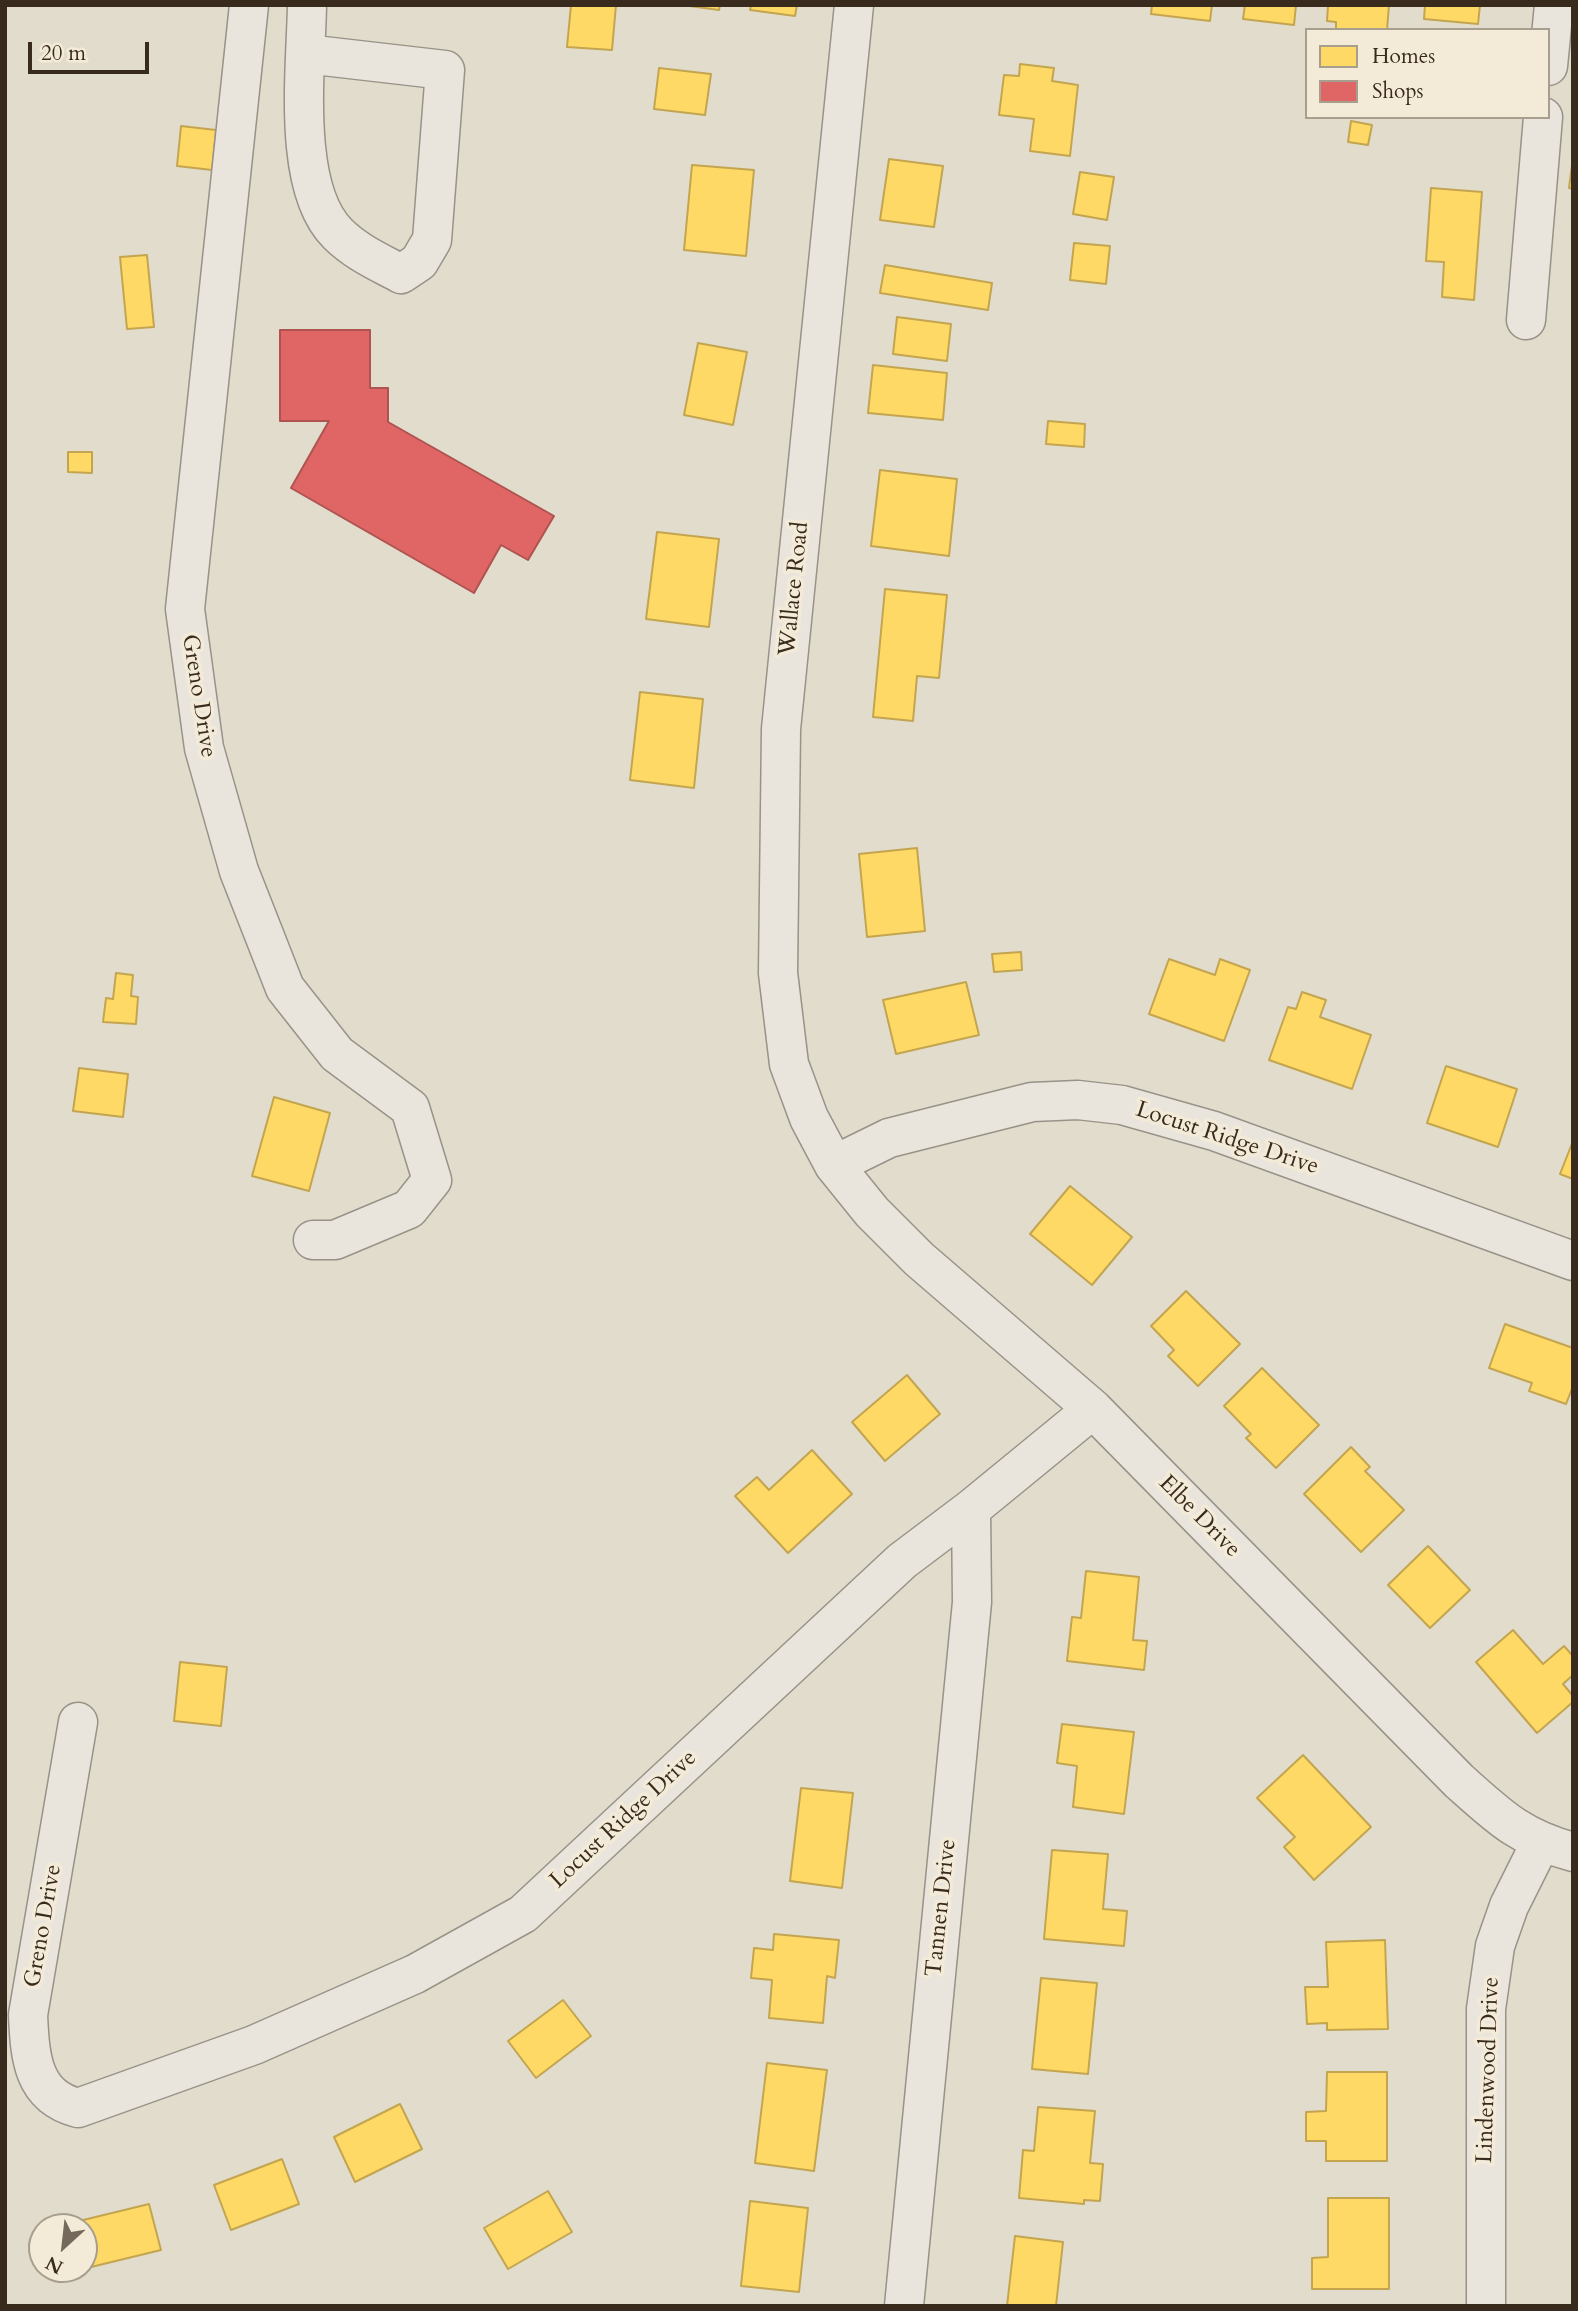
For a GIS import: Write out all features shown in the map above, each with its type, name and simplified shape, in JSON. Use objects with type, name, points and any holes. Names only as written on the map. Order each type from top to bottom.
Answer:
[{"type":"street","name":"Greno Drive","points":[[249,5],[185,609],[205,748],[239,872],[285,988],[337,1054],[410,1108],[432,1180],[409,1209],[335,1240],[313,1240]]},
{"type":"street","points":[[306,54],[445,70],[432,240],[419,262],[401,274],[351,245],[336,232],[315,201],[309,178],[306,133],[306,54],[307,5]]},
{"type":"street","name":"Wallace Road","points":[[834,1165],[809,1118],[789,1064],[778,973],[781,729],[854,5]]},
{"type":"street","points":[[1550,46],[1554,5]]},
{"type":"street","points":[[1526,320],[1543,119]]},
{"type":"street","name":"Locust Ridge Drive","points":[[834,1165],[889,1138],[1032,1102],[1078,1100],[1122,1105],[1214,1131],[1573,1261]]},
{"type":"street","name":"Elbe Drive","points":[[834,1165],[872,1212],[919,1259],[1093,1409],[1459,1781],[1505,1823],[1556,1848]]},
{"type":"street","name":"Locust Ridge Drive","points":[[78,2108],[254,2045],[415,1974],[523,1914],[902,1561],[971,1509],[1093,1409]]},
{"type":"street","name":"Tannen Drive","points":[[904,2306],[972,1602],[971,1509]]},
{"type":"street","name":"Greno Drive","points":[[78,1722],[28,2015],[30,2050],[43,2084],[50,2096],[78,2108]]},
{"type":"street","name":"Lindenwood Drive","points":[[1486,2306],[1486,2008],[1495,1946],[1509,1906],[1556,1848]]},
{"type":"building: Homes","points":[[571,5],[616,5],[612,50],[567,47]]},
{"type":"building: Homes","points":[[682,5],[720,5],[719,10]]},
{"type":"building: Homes","points":[[751,5],[797,5],[795,16],[750,10]]},
{"type":"building: Homes","points":[[1152,5],[1212,5],[1210,21],[1151,14]]},
{"type":"building: Homes","points":[[1245,5],[1296,5],[1294,25],[1243,19]]},
{"type":"building: Homes","points":[[1328,5],[1389,5],[1387,28],[1336,28],[1336,22],[1327,21]]},
{"type":"building: Homes","points":[[1425,5],[1480,5],[1478,24],[1424,19]]},
{"type":"building: Homes","points":[[1020,64],[1054,68],[1052,81],[1078,85],[1070,156],[1030,151],[1034,119],[999,115],[1004,75],[1019,76]]},
{"type":"building: Homes","points":[[659,68],[711,74],[705,115],[654,109]]},
{"type":"building: Homes","points":[[1351,121],[1372,125],[1368,145],[1348,142]]},
{"type":"building: Homes","points":[[181,126],[216,130],[212,170],[177,166]]},
{"type":"building: Homes","points":[[1573,158],[1573,189],[1569,188]]},
{"type":"building: Homes","points":[[889,159],[943,166],[934,227],[880,220]]},
{"type":"building: Homes","points":[[692,165],[754,170],[746,256],[684,250]]},
{"type":"building: Homes","points":[[1080,172],[1114,177],[1107,220],[1073,214]]},
{"type":"building: Homes","points":[[1431,188],[1482,192],[1474,300],[1442,297],[1444,262],[1426,261]]},
{"type":"building: Homes","points":[[1074,243],[1110,246],[1106,284],[1070,280]]},
{"type":"building: Homes","points":[[147,255],[154,327],[127,329],[120,257]]},
{"type":"building: Homes","points":[[885,265],[992,283],[988,310],[880,293]]},
{"type":"building: Homes","points":[[897,317],[951,324],[947,361],[893,354]]},
{"type":"building: Homes","points":[[698,343],[747,352],[733,425],[684,415]]},
{"type":"building: Homes","points":[[873,365],[947,373],[943,420],[868,413]]},
{"type":"building: Homes","points":[[1048,421],[1085,424],[1084,447],[1046,444]]},
{"type":"building: Homes","points":[[68,452],[92,452],[92,473],[68,472]]},
{"type":"building: Homes","points":[[880,470],[957,479],[949,556],[871,546]]},
{"type":"building: Homes","points":[[657,532],[719,539],[709,627],[646,619]]},
{"type":"building: Homes","points":[[885,589],[947,595],[939,678],[917,676],[913,721],[873,717]]},
{"type":"building: Homes","points":[[640,692],[703,699],[694,788],[630,780]]},
{"type":"building: Homes","points":[[917,848],[925,931],[867,937],[859,854]]},
{"type":"building: Homes","points":[[1021,952],[1022,970],[994,972],[992,954]]},
{"type":"building: Homes","points":[[1169,959],[1215,975],[1220,959],[1250,970],[1224,1041],[1149,1014]]},
{"type":"building: Homes","points":[[116,973],[133,975],[131,996],[138,997],[136,1024],[103,1022],[106,998],[113,999]]},
{"type":"building: Homes","points":[[966,982],[979,1035],[896,1054],[883,1000]]},
{"type":"building: Homes","points":[[1302,992],[1326,1000],[1320,1017],[1371,1035],[1352,1089],[1269,1060],[1288,1007],[1296,1009]]},
{"type":"building: Homes","points":[[1446,1066],[1517,1089],[1498,1147],[1427,1123]]},
{"type":"building: Homes","points":[[79,1068],[128,1074],[123,1117],[73,1111]]},
{"type":"building: Homes","points":[[274,1097],[330,1113],[309,1191],[252,1176]]},
{"type":"building: Homes","points":[[1573,1141],[1573,1179],[1560,1174]]},
{"type":"building: Homes","points":[[1070,1186],[1132,1237],[1092,1285],[1030,1234]]},
{"type":"building: Homes","points":[[1186,1291],[1240,1344],[1198,1386],[1168,1356],[1174,1350],[1151,1326]]},
{"type":"building: Homes","points":[[1505,1324],[1573,1348],[1573,1386],[1566,1404],[1529,1391],[1532,1383],[1489,1368]]},
{"type":"building: Homes","points":[[1262,1368],[1319,1425],[1276,1468],[1246,1438],[1251,1434],[1224,1406]]},
{"type":"building: Homes","points":[[907,1375],[940,1414],[885,1461],[852,1422]]},
{"type":"building: Homes","points":[[1351,1447],[1370,1467],[1365,1471],[1404,1510],[1361,1552],[1304,1494]]},
{"type":"building: Homes","points":[[812,1450],[852,1494],[788,1553],[735,1496],[757,1477],[769,1490]]},
{"type":"building: Homes","points":[[1428,1546],[1470,1590],[1430,1628],[1388,1585]]},
{"type":"building: Homes","points":[[1086,1571],[1139,1577],[1133,1640],[1147,1641],[1144,1670],[1067,1661],[1072,1617],[1081,1618]]},
{"type":"building: Homes","points":[[1513,1630],[1543,1664],[1564,1646],[1573,1656],[1573,1675],[1563,1684],[1573,1696],[1573,1702],[1537,1733],[1476,1662]]},
{"type":"building: Homes","points":[[180,1662],[227,1667],[221,1726],[174,1721]]},
{"type":"building: Homes","points":[[1062,1724],[1134,1732],[1124,1814],[1073,1807],[1077,1766],[1057,1763]]},
{"type":"building: Homes","points":[[1303,1755],[1371,1827],[1314,1880],[1284,1847],[1295,1837],[1257,1798]]},
{"type":"building: Homes","points":[[801,1788],[853,1793],[842,1888],[790,1881]]},
{"type":"building: Homes","points":[[1052,1850],[1108,1854],[1103,1909],[1127,1911],[1124,1946],[1044,1939]]},
{"type":"building: Homes","points":[[774,1934],[839,1940],[835,1978],[827,1976],[823,2023],[769,2018],[772,1980],[751,1978],[754,1948],[773,1950]]},
{"type":"building: Homes","points":[[1385,1940],[1388,2029],[1327,2030],[1327,2023],[1307,2024],[1305,1987],[1328,1987],[1326,1942]]},
{"type":"building: Homes","points":[[1041,1978],[1097,1983],[1088,2074],[1032,2069]]},
{"type":"building: Homes","points":[[563,2000],[591,2036],[536,2078],[508,2041]]},
{"type":"building: Homes","points":[[767,2063],[827,2070],[814,2171],[755,2163]]},
{"type":"building: Homes","points":[[1327,2072],[1387,2072],[1387,2161],[1326,2161],[1326,2141],[1306,2141],[1306,2112],[1326,2111]]},
{"type":"building: Homes","points":[[400,2104],[422,2149],[355,2182],[334,2137]]},
{"type":"building: Homes","points":[[1038,2107],[1095,2111],[1090,2163],[1103,2164],[1100,2201],[1084,2200],[1084,2204],[1019,2198],[1023,2150],[1034,2151]]},
{"type":"building: Homes","points":[[282,2159],[299,2204],[231,2230],[214,2185]]},
{"type":"building: Homes","points":[[548,2191],[572,2232],[508,2269],[484,2228]]},
{"type":"building: Homes","points":[[1328,2198],[1389,2198],[1389,2289],[1312,2289],[1312,2258],[1328,2257]]},
{"type":"building: Homes","points":[[750,2201],[808,2208],[799,2292],[741,2286]]},
{"type":"building: Homes","points":[[149,2204],[161,2250],[98,2265],[98,2216]]},
{"type":"building: Homes","points":[[1015,2236],[1063,2242],[1056,2306],[1007,2306]]},
{"type":"building: Shops","points":[[280,330],[370,330],[370,388],[388,388],[388,422],[554,516],[528,560],[501,545],[474,593],[291,488],[329,421],[280,421]]}]
